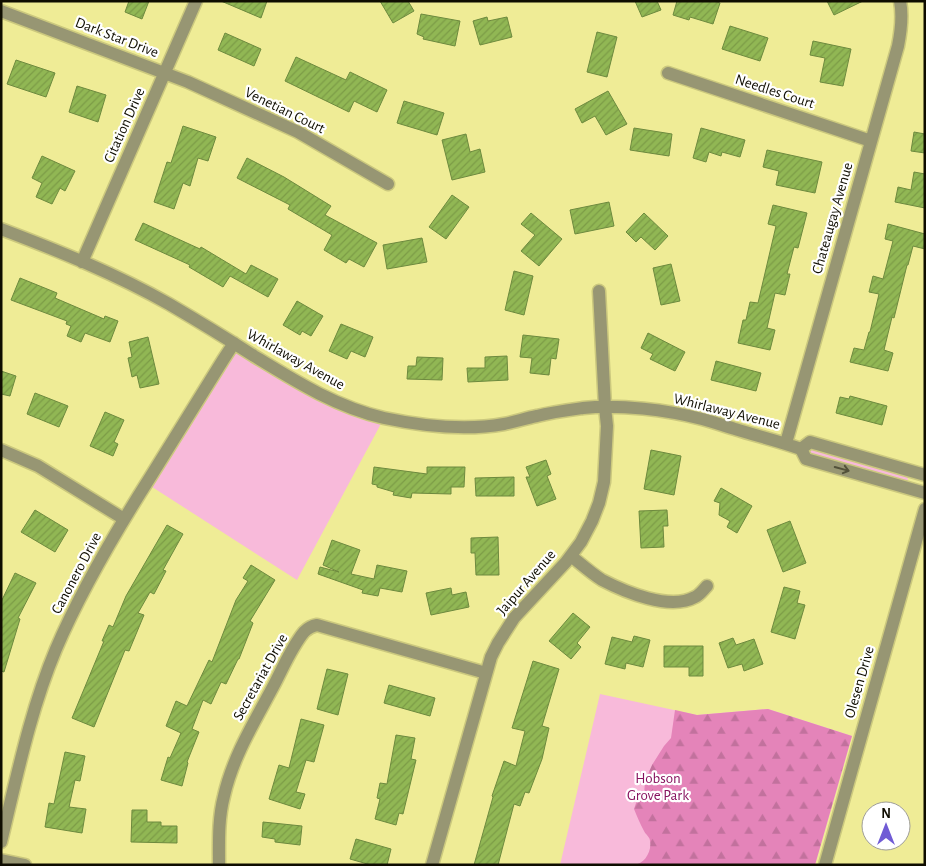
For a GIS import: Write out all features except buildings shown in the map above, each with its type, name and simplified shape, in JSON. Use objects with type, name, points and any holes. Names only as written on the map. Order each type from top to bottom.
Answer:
[{"type":"street","name":"Citation Drive","points":[[82,262],[196,1]]},
{"type":"street","name":"Chateaugay Avenue","points":[[786,443],[899,39],[902,17],[900,1]]},
{"type":"street","name":"Dark Star Drive","points":[[1,11],[164,73]]},
{"type":"street","name":"Venetian Court","points":[[164,73],[298,132],[388,184]]},
{"type":"street","name":"Needles Court","points":[[668,73],[871,141]]},
{"type":"street","name":"Whirlaway Avenue","points":[[1,229],[82,262],[154,296],[319,394],[363,412],[403,422],[476,427],[502,424],[584,408],[623,407],[676,413],[704,419],[786,443],[801,449],[806,459],[925,493]]},
{"type":"street","name":"Jaipur Avenue","points":[[432,865],[491,657],[514,618],[566,562],[581,542],[599,503],[604,482],[607,432],[598,290]]},
{"type":"street","name":"Canonero Drive","points":[[1,842],[27,733],[45,678],[74,608],[124,519],[234,343]]},
{"type":"street","points":[[801,449],[810,442],[925,475]]},
{"type":"street","points":[[1,450],[38,466],[124,519]]},
{"type":"street","name":"Olesen Drive","points":[[825,865],[925,509]]},
{"type":"street","points":[[571,556],[601,579],[620,589],[648,599],[666,602],[682,601],[696,597],[707,586]]},
{"type":"street","name":"Secretariat Drive","points":[[219,865],[219,826],[223,798],[229,777],[240,750],[290,654],[304,632],[310,627],[317,625],[486,673]]},
{"type":"street","points":[[1,860],[25,865]]},
{"type":"green space","points":[[235,347],[383,420],[297,580],[149,485]]},
{"type":"green space","points":[[809,448],[907,476],[908,480],[907,482],[809,454],[806,450]]},
{"type":"green space","name":"Hobson Grove Park","points":[[600,694],[697,715],[768,709],[852,736],[815,865],[560,865]]},
{"type":"green space","name":"Hobson Grove Park","points":[[768,709],[852,736],[815,865],[634,865],[644,860],[650,845],[649,838],[634,809],[637,800],[644,795],[645,781],[652,765],[671,738],[675,710],[697,715]]}]
